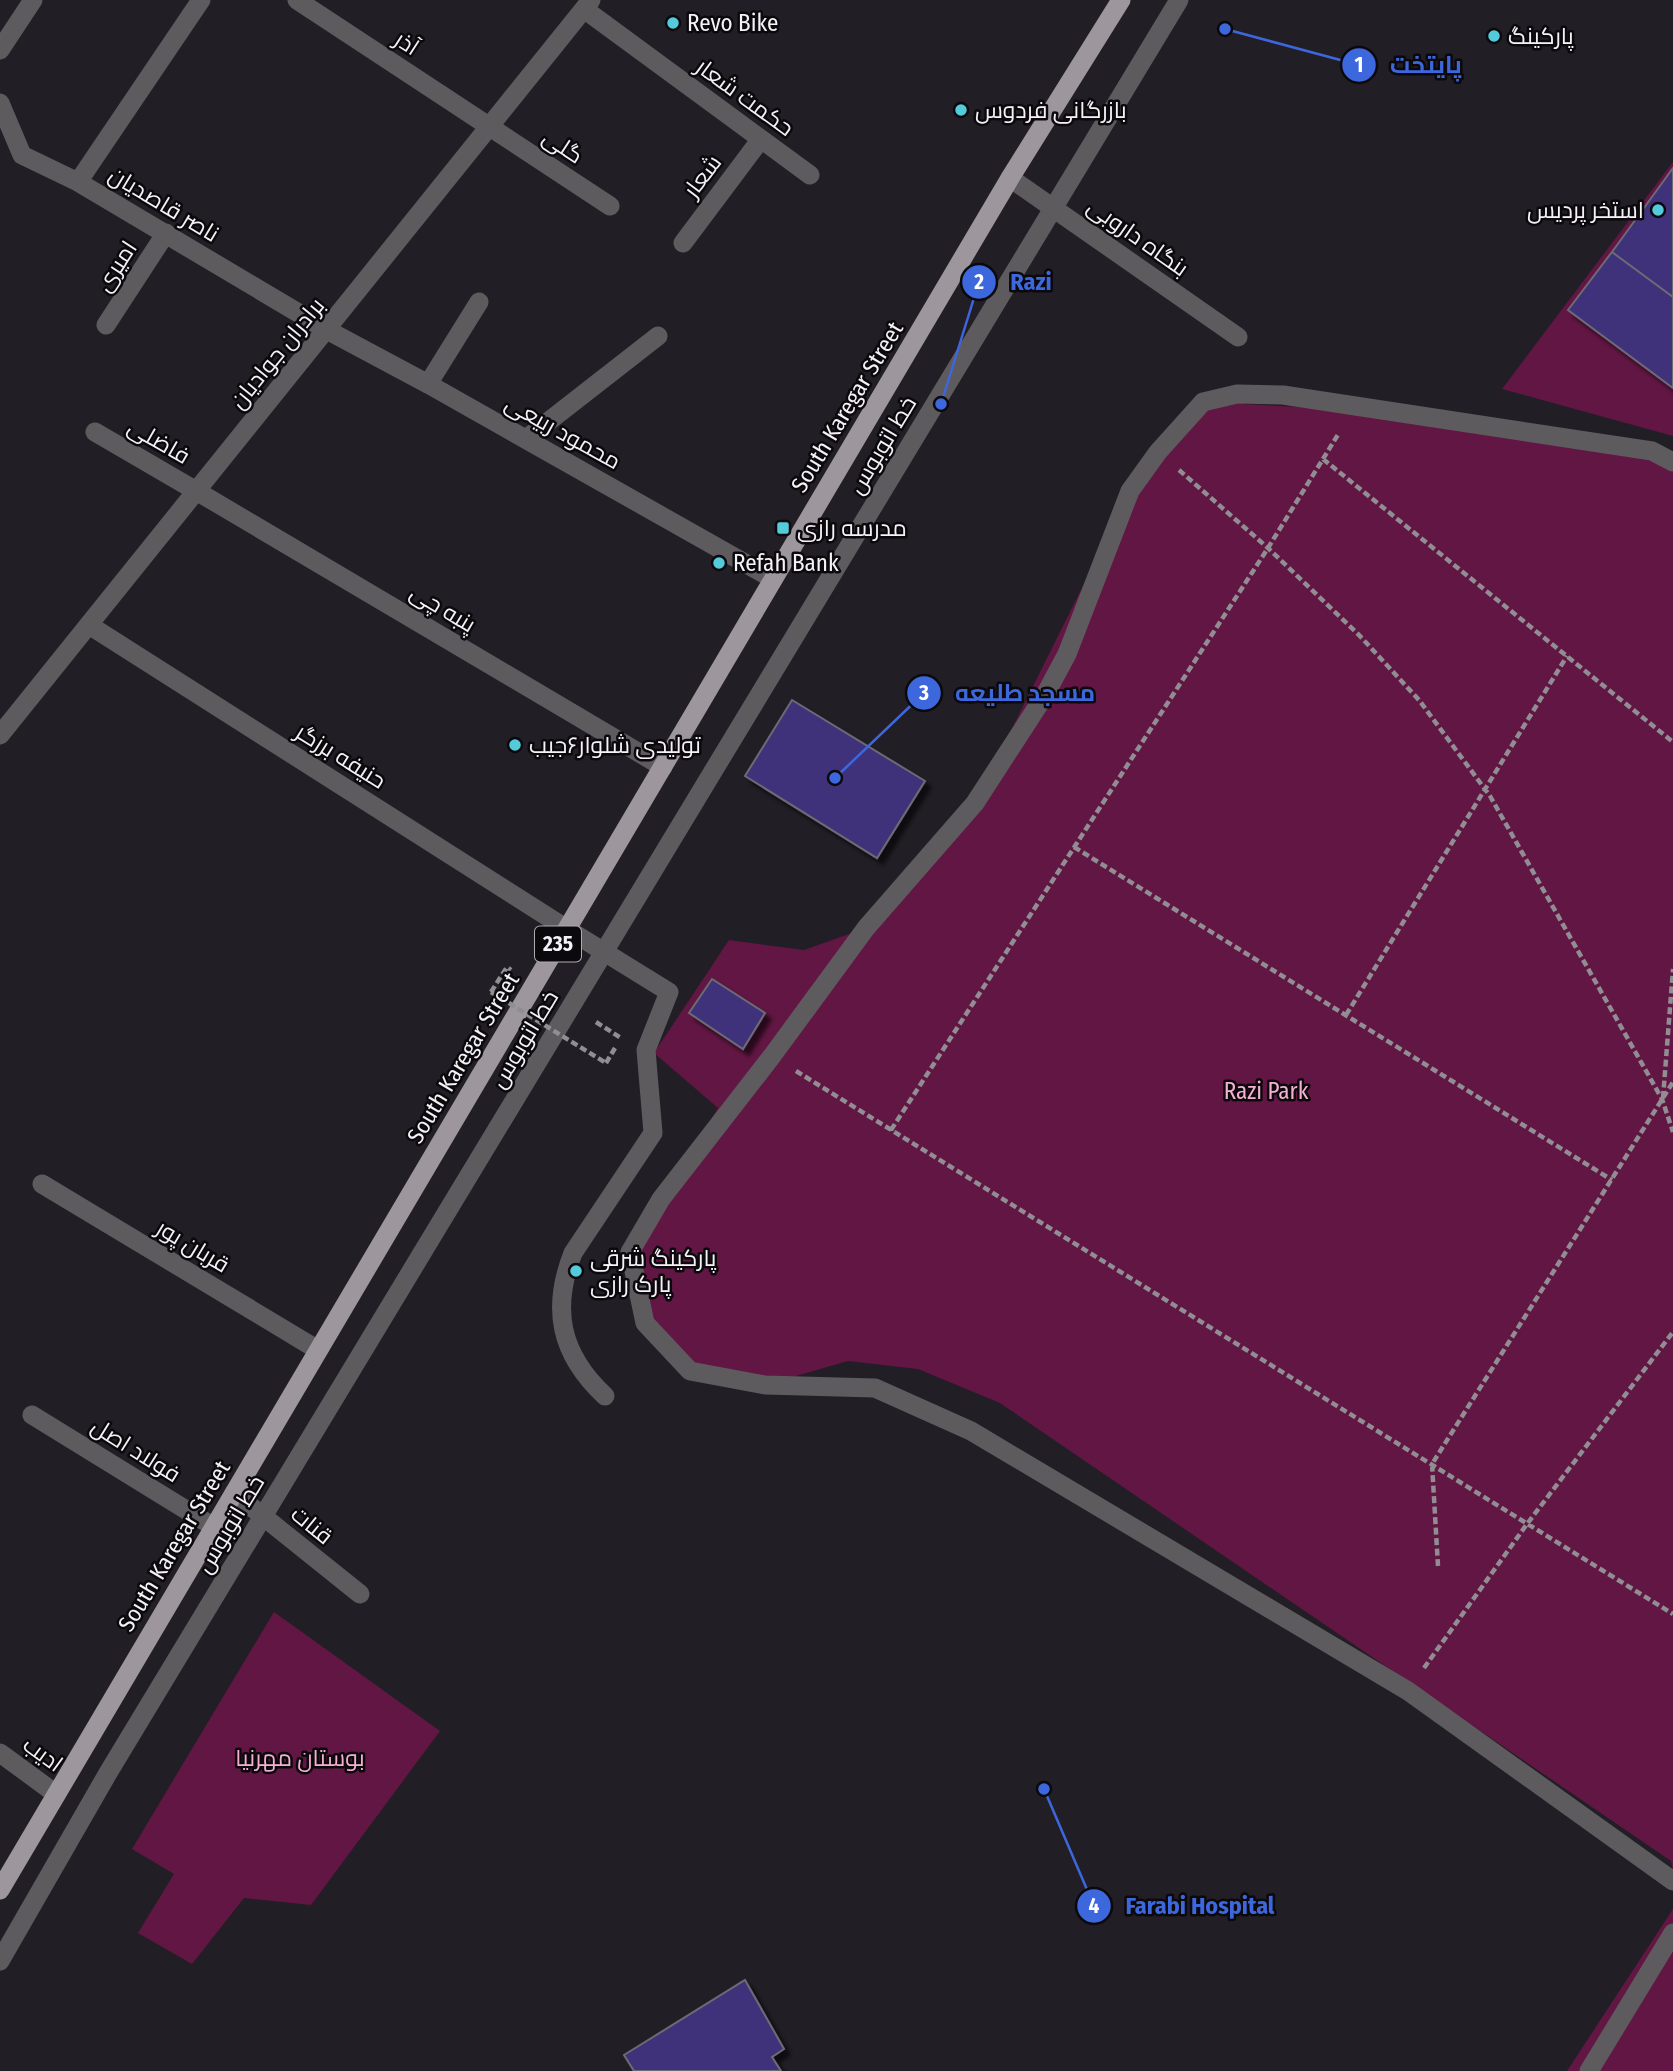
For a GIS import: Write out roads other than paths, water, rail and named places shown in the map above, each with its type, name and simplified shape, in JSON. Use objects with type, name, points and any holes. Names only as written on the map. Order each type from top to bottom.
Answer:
[{"type":"main road","name":"South Karegar Street","points":[[0,1890],[1010,178],[1121,0]]},
{"type":"street","points":[[0,50],[32,0]]},
{"type":"street","points":[[78,182],[201,0]]},
{"type":"street","name":"آذر","points":[[297,0],[490,127]]},
{"type":"street","name":"خط اتوبوس","points":[[0,1961],[108,1773],[1179,0]]},
{"type":"street","name":"برادران جوادیان","points":[[0,735],[588,5]]},
{"type":"street","name":"حکمت شعار","points":[[588,5],[810,175]]},
{"type":"street","name":"ناصر قاصدیان","points":[[0,103],[22,155],[78,182],[327,330]]},
{"type":"street","name":"گلی","points":[[490,127],[610,206]]},
{"type":"street","name":"شعار","points":[[683,243],[761,139]]},
{"type":"street","name":"بنگاه داروبی","points":[[1010,178],[1238,337]]},
{"type":"street","name":"امیری","points":[[106,325],[166,233]]},
{"type":"street","points":[[428,384],[479,302]]},
{"type":"street","name":"محمود ربیعی","points":[[327,330],[774,579]]},
{"type":"street","points":[[526,439],[658,336]]},
{"type":"street","points":[[1673,462],[1652,451],[1283,395],[1237,394],[1203,402],[1158,452],[1130,491],[1066,654],[1045,695],[975,803],[866,928],[772,1056],[661,1199],[630,1252],[645,1323],[690,1371],[765,1385],[875,1388],[959,1426],[1408,1690],[1673,1881]]},
{"type":"street","name":"فاضلی","points":[[95,432],[198,492]]},
{"type":"street","name":"پنبه چی","points":[[198,492],[663,766]]},
{"type":"street","name":"حنیفه برزگر","points":[[89,625],[669,992],[646,1050],[653,1133],[573,1253],[561,1296],[561,1319],[575,1362],[588,1381],[605,1396]]},
{"type":"street","name":"قربان پور","points":[[42,1184],[318,1350]]},
{"type":"street","name":"فولاد اصل","points":[[32,1415],[214,1527]]},
{"type":"street","name":"قنات","points":[[234,1493],[360,1594]]},
{"type":"street","name":"ادیب","points":[[0,1753],[56,1794]]},
{"type":"street","points":[[1589,2071],[1673,1933]]},
{"type":"place","name":"Revo Bike","points":[[673,23]]},
{"type":"place","name":"پایتخت","points":[[1225,29]]},
{"type":"place","name":"پارکینگ","points":[[1494,36]]},
{"type":"place","name":"بازرگانی فردوس","points":[[961,110]]},
{"type":"place","name":"استخر پردیس","points":[[1658,210]]},
{"type":"place","name":"Razi","points":[[941,404]]},
{"type":"place","name":"مدرسه رازی","points":[[783,528]]},
{"type":"place","name":"Refah Bank","points":[[719,563]]},
{"type":"place","name":"تولیدی شلوار۶جیب","points":[[515,745]]},
{"type":"place","name":"مسجد طلیعه","points":[[835,778]]},
{"type":"place","name":"پارکینگ شرقی پارک رازی","points":[[576,1271]]},
{"type":"place","name":"Farabi Hospital","points":[[1044,1789]]},
{"type":"park label","name":"Razi Park","points":[[1266,1091]]},
{"type":"park label","name":"بوستان مهرنیا","points":[[300,1758]]}]
